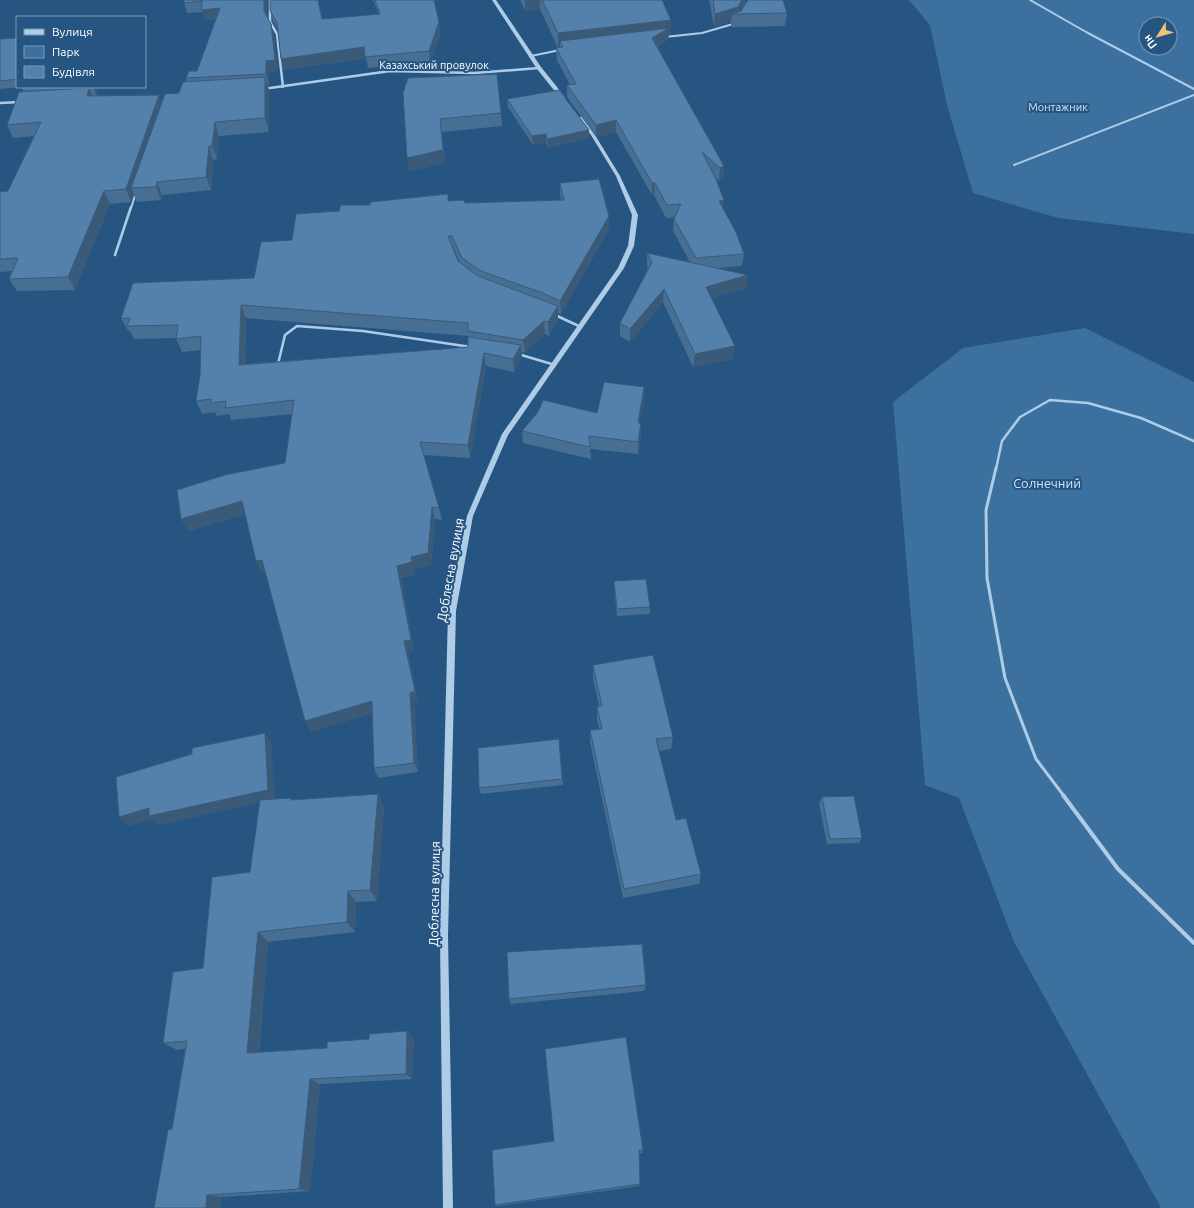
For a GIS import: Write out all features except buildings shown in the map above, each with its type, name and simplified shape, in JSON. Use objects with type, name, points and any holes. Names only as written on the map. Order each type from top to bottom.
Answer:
[{"type":"street","points":[[270,0],[270,22],[277,34],[283,87]]},
{"type":"street","points":[[494,0],[539,68],[568,104]]},
{"type":"street","name":"Казахський провулок","points":[[259,89],[283,87],[390,71],[474,73],[504,72],[539,68]]},
{"type":"street","points":[[0,103],[23,101]]},
{"type":"street","name":"Доблесна вулиця","points":[[448,1208],[444,936],[452,611],[470,516],[505,434],[581,327],[620,268],[631,246],[635,215],[618,176],[593,135],[573,110]]},
{"type":"lane","points":[[1030,0],[1086,32],[1194,89]]},
{"type":"lane","points":[[660,38],[702,33],[738,22]]},
{"type":"lane","points":[[531,56],[566,49]]},
{"type":"lane","points":[[1014,166],[1194,94]]},
{"type":"lane","points":[[115,255],[137,190]]},
{"type":"lane","points":[[549,312],[581,327]]},
{"type":"lane","points":[[278,365],[285,335],[297,326],[363,331],[476,348]]},
{"type":"lane","points":[[514,354],[554,365]]},
{"type":"lane","points":[[1194,441],[1140,418],[1088,403],[1050,400],[1020,418],[1002,441],[986,510],[987,578],[1005,678],[1036,759],[1118,869],[1194,943]]},
{"type":"green space","name":"Монтажник","points":[[909,0],[1194,0],[1194,234],[1058,218],[973,193],[947,105],[930,25]]},
{"type":"green space","name":"Солнечний","points":[[1085,328],[1194,382],[1194,1208],[1161,1208],[1014,942],[959,798],[925,785],[893,402],[963,348]]}]
